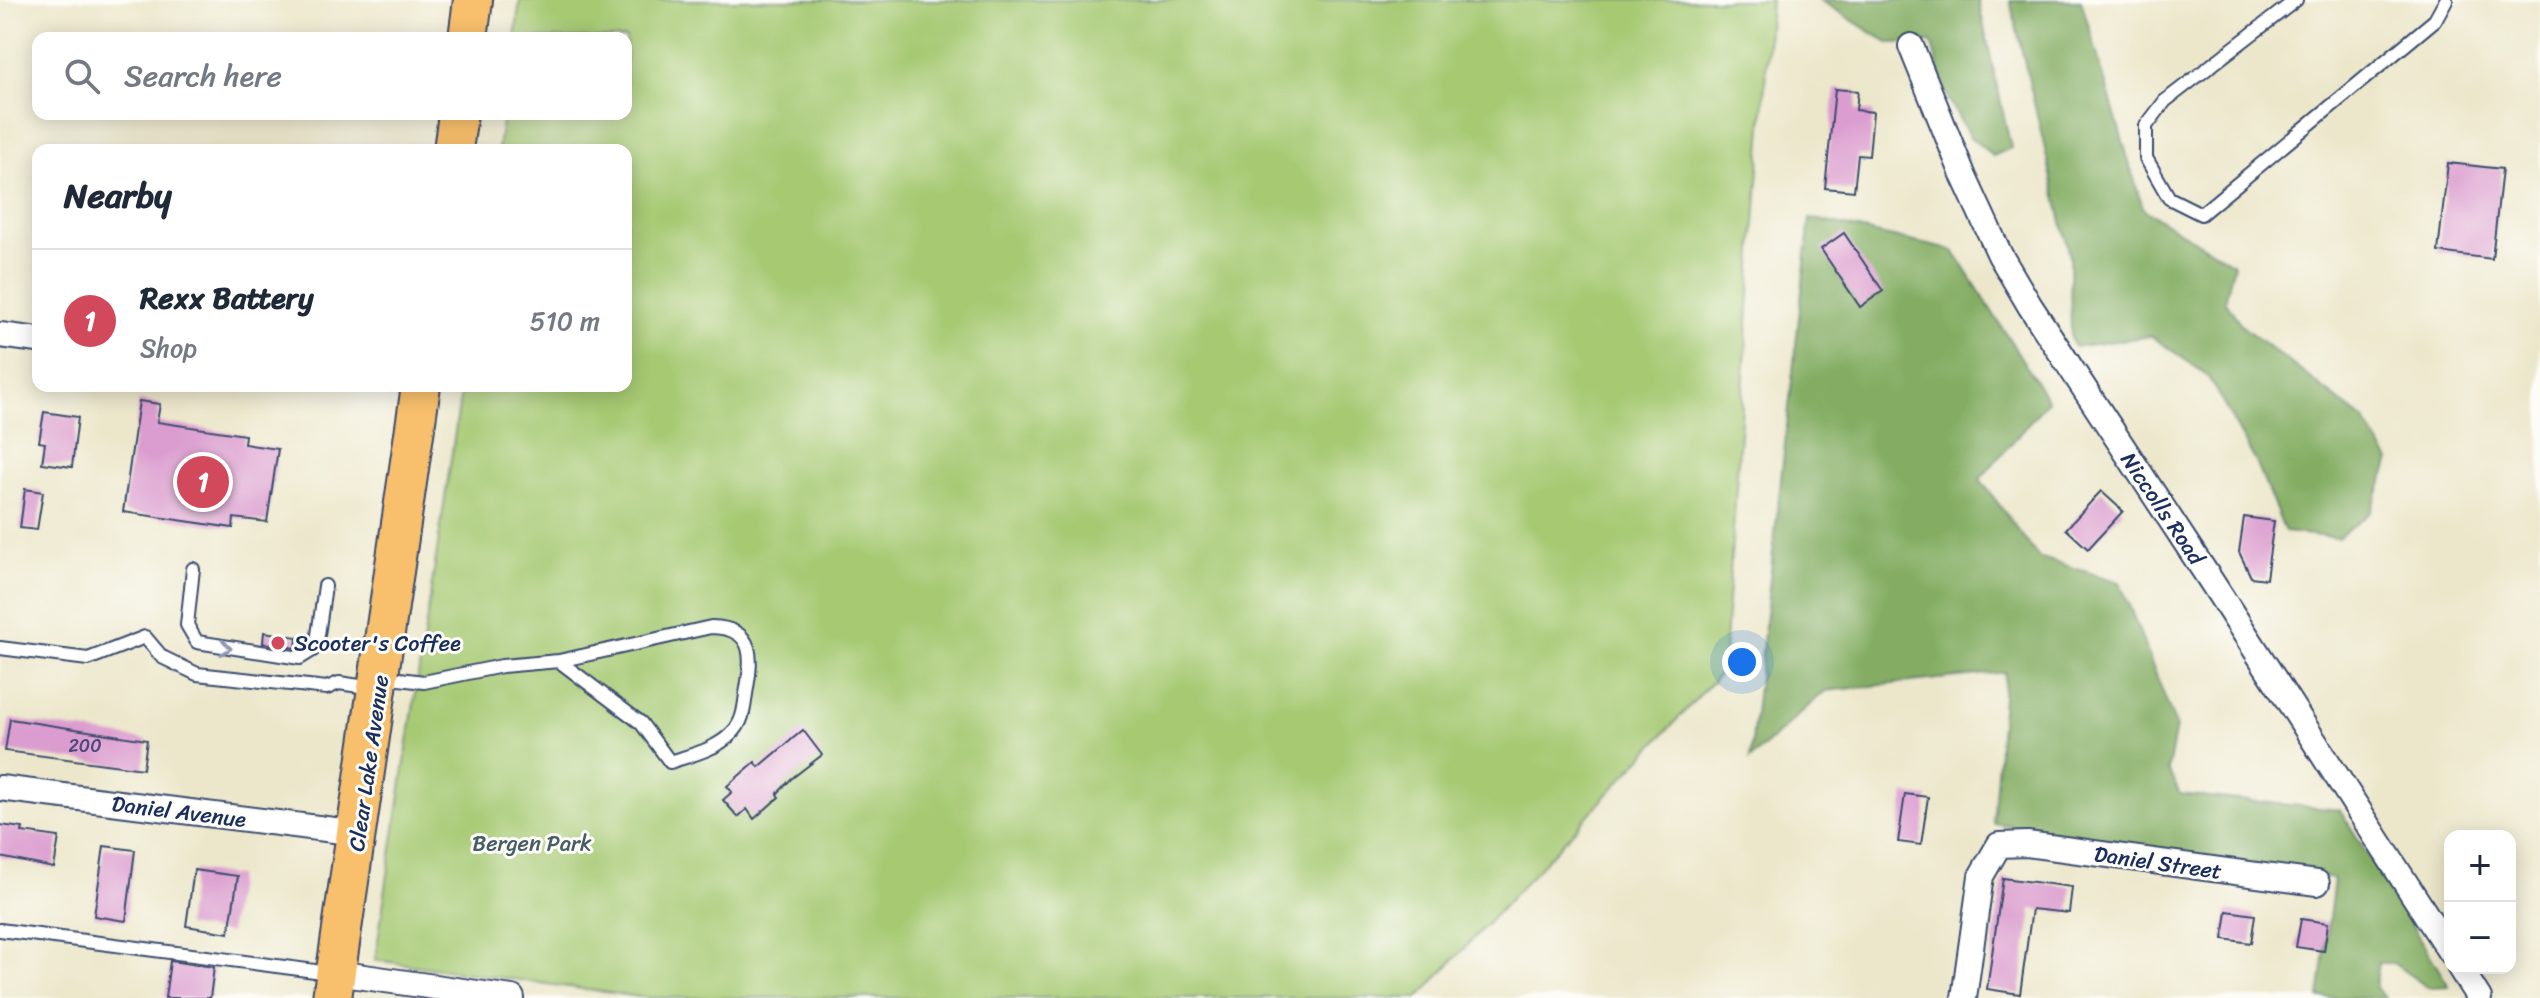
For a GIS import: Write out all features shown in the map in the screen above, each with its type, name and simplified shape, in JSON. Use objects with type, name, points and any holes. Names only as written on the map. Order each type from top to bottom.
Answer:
[{"type":"main road","points":[[469,32],[473,0]]},
{"type":"main road","points":[[454,144],[457,120]]},
{"type":"main road","name":"Clear Lake Avenue","points":[[334,986],[379,683],[415,392]]},
{"type":"street","name":"Niccolls Road","points":[[1911,46],[1964,177],[2000,255],[2030,306],[2444,943]]},
{"type":"street","points":[[0,335],[32,339]]},
{"type":"street","name":"Daniel Avenue","points":[[0,788],[358,833]]},
{"type":"street","name":"Daniel Street","points":[[1964,998],[1981,876],[1999,845],[2027,844],[2317,883]]},
{"type":"street","points":[[2464,974],[2479,998]]},
{"type":"street","points":[[334,986],[512,998]]},
{"type":"lane","points":[[2296,0],[2165,101],[2146,126],[2146,158],[2169,198],[2201,214],[2435,20],[2446,0]]},
{"type":"lane","points":[[193,569],[187,625],[197,642],[300,658],[313,650],[317,642],[325,586]]},
{"type":"lane","points":[[0,648],[88,659],[145,637],[162,657],[197,674],[327,688],[339,683],[424,682],[502,666],[559,661],[728,627],[749,645],[751,665],[742,718],[734,732],[720,743],[670,762],[641,723],[559,661]]},
{"type":"lane","points":[[0,930],[334,986]]},
{"type":"green space","name":"Bergen Park","points":[[520,0],[1771,0],[1723,670],[1418,998],[647,998],[375,960],[461,392],[632,392],[632,144],[499,144],[502,120],[632,120],[632,32],[516,32]]},
{"type":"green space","points":[[1820,0],[1978,0],[2011,148],[1993,156],[1969,136],[1947,96],[1931,42],[1888,43]]},
{"type":"green space","points":[[2010,0],[2081,0],[2143,209],[2234,264],[2225,301],[2243,327],[2363,419],[2390,461],[2371,512],[2338,538],[2285,532],[2256,462],[2207,375],[2151,336],[2075,347],[2071,339],[2070,256]]},
{"type":"green space","points":[[1810,218],[1954,251],[2048,401],[1980,479],[2038,557],[2120,582],[2176,726],[2168,770],[2180,794],[2340,810],[2449,986],[2427,987],[2393,963],[2379,963],[2375,988],[2385,998],[2319,998],[2334,879],[1993,823],[2005,672],[1825,691],[1750,759]]},
{"type":"building","points":[[1835,89],[1858,91],[1856,110],[1873,112],[1869,156],[1858,155],[1854,191],[1825,188]]},
{"type":"building","points":[[2448,163],[2502,169],[2492,259],[2438,252]]},
{"type":"building","points":[[1844,233],[1883,291],[1860,307],[1821,249]]},
{"type":"building","points":[[139,401],[160,404],[157,422],[245,435],[244,444],[278,449],[267,522],[234,518],[233,528],[123,512]]},
{"type":"building","points":[[44,412],[78,417],[72,467],[42,463],[45,443],[39,442]]},
{"type":"building","points":[[25,489],[43,492],[37,530],[20,528]]},
{"type":"building","points":[[2101,491],[2123,511],[2088,549],[2066,529]]},
{"type":"building","points":[[2244,517],[2274,521],[2266,579],[2251,577],[2239,552]]},
{"type":"building","points":[[264,632],[297,637],[296,648],[263,643]]},
{"type":"building","points":[[10,719],[147,740],[143,769],[5,751]]},
{"type":"building","points":[[803,730],[822,755],[791,779],[777,794],[779,797],[754,819],[747,809],[738,817],[723,800],[732,792],[727,786],[755,762],[759,767]]},
{"type":"building","points":[[1905,794],[1928,797],[1921,845],[1898,842]]},
{"type":"building","points":[[0,825],[23,828],[22,832],[59,837],[54,868],[0,857]]},
{"type":"building","points":[[104,846],[135,850],[126,921],[94,916]]},
{"type":"building","points":[[194,870],[238,876],[229,933],[186,926]]},
{"type":"building","points":[[2003,878],[2072,887],[2069,913],[2032,909],[2020,994],[1987,989]]},
{"type":"building","points":[[2227,911],[2255,915],[2251,943],[2223,939]]},
{"type":"building","points":[[2301,919],[2328,923],[2324,951],[2296,947]]},
{"type":"building","points":[[170,961],[214,967],[210,998],[165,998]]},
{"type":"place","name":"Rexx Battery","points":[[203,482]]},
{"type":"place","name":"Scooter's Coffee","points":[[278,643]]}]
